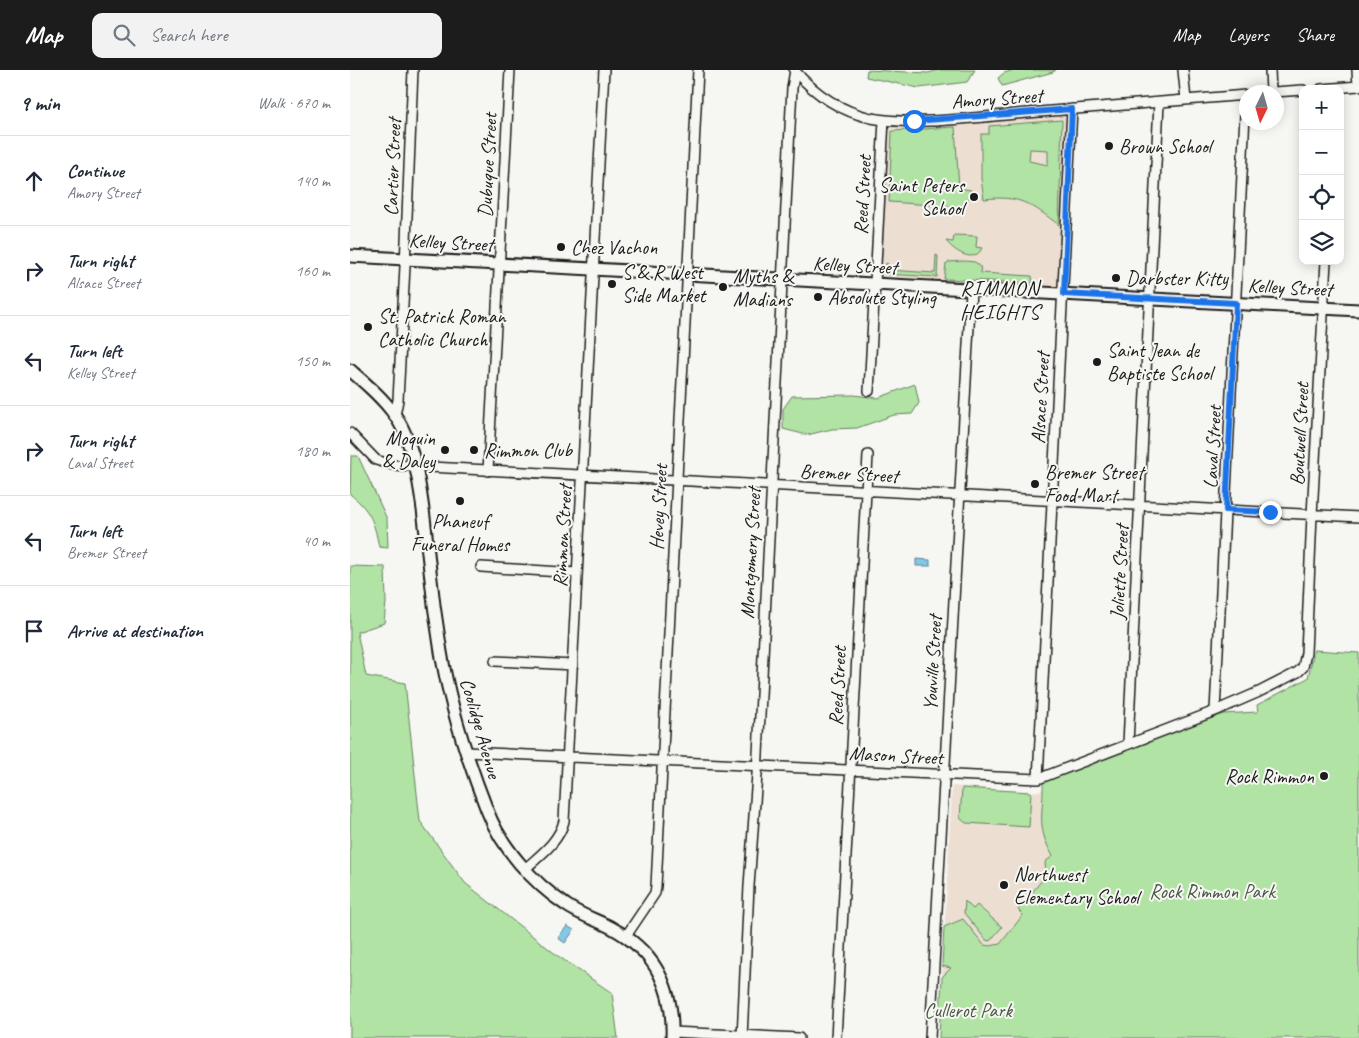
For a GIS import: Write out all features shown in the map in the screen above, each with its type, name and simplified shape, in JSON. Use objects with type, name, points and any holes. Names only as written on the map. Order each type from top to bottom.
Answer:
[{"type":"street","name":"Cartier Street","points":[[395,415],[398,400],[406,259],[414,70]]},
{"type":"street","name":"Dubuque Street","points":[[488,471],[510,70]]},
{"type":"street","name":"Rimmon Street","points":[[525,869],[560,833],[564,821],[604,70]]},
{"type":"street","name":"Hevey Street","points":[[626,936],[655,893],[689,275],[698,70]]},
{"type":"street","name":"Amory Street","points":[[795,70],[815,90],[838,106],[862,115],[884,120],[914,121],[1239,96]]},
{"type":"street","name":"Montgomery Street","points":[[742,1037],[749,886],[758,766],[792,88],[795,70]]},
{"type":"street","points":[[1183,70],[1186,100]]},
{"type":"street","points":[[1270,70],[1272,85]]},
{"type":"street","points":[[1344,87],[1358,86],[1357,70]]},
{"type":"street","points":[[1284,91],[1299,90]]},
{"type":"street","name":"Joliette Street","points":[[1128,744],[1159,103]]},
{"type":"street","name":"Alsace Street","points":[[1038,778],[1072,109]]},
{"type":"street","name":"Reed Street","points":[[869,391],[884,120]]},
{"type":"street","name":"Laval Street","points":[[1215,711],[1244,130]]},
{"type":"street","name":"Kelley Street","points":[[350,256],[1359,310]]},
{"type":"street","name":"Boutwell Street","points":[[1303,667],[1306,652],[1326,265]]},
{"type":"street","name":"Youville Street","points":[[930,1038],[971,290]]},
{"type":"street","name":"Coolidge Avenue","points":[[350,370],[384,401],[395,415],[410,448],[425,525],[441,652],[448,690],[466,752],[489,817],[502,840],[536,881],[568,906],[626,936],[645,953],[662,980],[671,1006],[672,1035]]},
{"type":"street","name":"Bremer Street","points":[[350,433],[376,460],[394,466],[1359,517]]},
{"type":"street","name":"Reed Street","points":[[836,1038],[868,455]]},
{"type":"street","points":[[481,567],[577,573]]},
{"type":"street","points":[[495,661],[573,665]]},
{"type":"street","name":"Mason Street","points":[[466,752],[1038,778],[1215,711],[1259,692],[1298,672],[1303,667]]},
{"type":"street","points":[[672,1035],[800,1038]]},
{"type":"shaded area","name":"Saint Peters School","points":[[1072,109],[1064,294],[874,285],[884,120]]},
{"type":"shaded area","name":"Northwest Elementary School","points":[[952,786],[1031,792],[1043,790],[1042,807],[1053,857],[1026,963],[951,968],[942,977]]},
{"type":"green space","points":[[867,70],[928,73],[939,70],[975,70],[967,82],[919,88],[866,77]]},
{"type":"green space","points":[[1014,70],[1056,70],[1002,86],[998,78],[1004,73]]},
{"type":"green space","points":[[1062,120],[1059,225],[1032,206],[1016,200],[1007,198],[984,199],[981,179],[981,134],[989,134],[989,126]],"holes":[[[1030,149],[1048,150],[1048,165],[1029,161]]]},
{"type":"green space","points":[[955,127],[959,188],[971,190],[967,202],[961,207],[889,202],[892,131]]},
{"type":"green space","points":[[954,235],[977,236],[976,247],[982,248],[974,255],[964,255],[946,241],[953,242]]},
{"type":"green space","points":[[936,255],[938,256],[937,277],[885,274],[886,263],[888,264],[888,270],[935,273]]},
{"type":"green space","points":[[948,262],[975,262],[980,266],[981,273],[1032,276],[1033,283],[944,279]]},
{"type":"green space","points":[[915,384],[919,403],[912,414],[894,415],[857,428],[832,429],[807,435],[783,429],[783,409],[792,396],[854,395],[878,398]]},
{"type":"green space","points":[[351,456],[358,456],[387,519],[388,548],[379,547],[367,512],[350,494]]},
{"type":"green space","points":[[350,566],[385,567],[386,602],[384,623],[357,632],[366,676],[405,683],[420,821],[465,883],[558,956],[612,993],[618,1038],[350,1038]]},
{"type":"green space","name":"Rock Rimmon Park","points":[[1314,650],[1359,653],[1359,1038],[939,1038],[942,977],[951,968],[942,966],[944,927],[963,919],[984,945],[1000,944],[1023,915],[1018,910],[1046,875],[1045,862],[1053,856],[1047,845],[1042,828],[1043,781],[1223,714],[1258,712],[1257,705],[1308,678]]},
{"type":"green space","points":[[962,788],[1031,792],[1029,827],[966,823],[960,818]]},
{"type":"green space","points":[[965,901],[973,909],[977,905],[1002,927],[990,941],[986,940],[964,913]]},
{"type":"water","points":[[916,559],[930,560],[930,566],[916,566]]},
{"type":"water","points":[[567,926],[574,930],[565,943],[558,938]]},
{"type":"place","name":"Brown School","points":[[1109,146]]},
{"type":"place","name":"Saint Peters School","points":[[974,197]]},
{"type":"place","name":"Chez Vachon","points":[[561,247]]},
{"type":"place","name":"Darbster Kitty","points":[[1116,278]]},
{"type":"place","name":"S & R West Side Market","points":[[612,284]]},
{"type":"place","name":"Myths & Madians","points":[[723,287]]},
{"type":"place","name":"Absolute Styling","points":[[818,297]]},
{"type":"place","name":"St. Patrick Roman Catholic Church","points":[[368,327]]},
{"type":"place","name":"Saint Jean de Baptiste School","points":[[1097,362]]},
{"type":"place","name":"Moquin & Daley","points":[[445,450]]},
{"type":"place","name":"Rimmon Club","points":[[474,450]]},
{"type":"place","name":"Bremer Street Food Mart","points":[[1035,484]]},
{"type":"place","name":"Phaneuf Funeral Homes","points":[[460,501]]},
{"type":"place","name":"Rock Rimmon","points":[[1324,776]]},
{"type":"place","name":"Northwest Elementary School","points":[[1004,885]]},
{"type":"district","name":"RIMMON HEIGHTS","points":[[1000,300]]},
{"type":"route","points":[[914,121],[1072,109],[1064,294],[1236,303],[1226,510],[1270,512]]},
{"type":"park label","name":"Cullerot Park","points":[[968,1010]]}]
